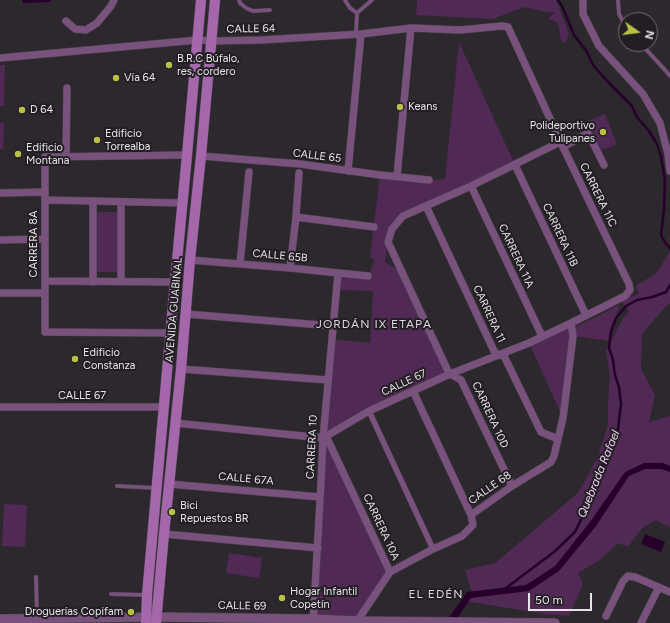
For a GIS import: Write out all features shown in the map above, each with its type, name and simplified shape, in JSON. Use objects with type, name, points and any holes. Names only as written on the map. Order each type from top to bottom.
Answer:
[{"type":"main road","name":"AVENIDA GUABINAL","points":[[146,620],[171,333],[174,282],[202,0]]},
{"type":"main road","name":"AVENIDA GUABINAL","points":[[157,620],[215,0]]},
{"type":"street","points":[[66,21],[75,29],[86,30],[97,24],[114,0]]},
{"type":"street","points":[[583,0],[584,14],[599,46],[643,94],[660,123],[668,154],[670,171]]},
{"type":"street","name":"CALLE 64","points":[[0,58],[198,40],[262,40],[359,34],[411,28],[460,30],[502,26]]},
{"type":"street","name":"CARRERA 11C","points":[[502,26],[508,27],[561,145],[629,284],[630,290]]},
{"type":"street","points":[[397,176],[411,28]]},
{"type":"street","points":[[348,171],[359,34]]},
{"type":"street","points":[[67,88],[66,156],[187,155]]},
{"type":"street","points":[[426,206],[588,133],[604,165]]},
{"type":"street","name":"CARRERA 8A","points":[[66,156],[45,157],[45,332],[171,333]]},
{"type":"street","name":"CALLE 65","points":[[201,156],[286,163],[429,180]]},
{"type":"street","name":"CARRERA 11B","points":[[515,165],[586,315]]},
{"type":"street","points":[[240,264],[249,172]]},
{"type":"street","points":[[290,268],[299,173]]},
{"type":"street","name":"CARRERA 11A","points":[[471,186],[542,336]]},
{"type":"street","points":[[0,193],[44,192]]},
{"type":"street","points":[[45,200],[183,203]]},
{"type":"street","points":[[93,201],[93,282]]},
{"type":"street","points":[[121,202],[121,282]]},
{"type":"street","name":"CARRERA 10D","points":[[426,206],[403,216],[392,229],[388,242],[450,374],[461,380],[512,486]]},
{"type":"street","name":"CARRERA 11","points":[[426,206],[494,350],[498,355],[504,356],[541,432],[558,439]]},
{"type":"street","points":[[296,217],[374,227]]},
{"type":"street","points":[[0,240],[45,239]]},
{"type":"street","name":"CALLE 65B","points":[[190,260],[368,276]]},
{"type":"street","name":"CARRERA 10","points":[[313,621],[328,380],[338,273]]},
{"type":"street","points":[[45,282],[174,282]]},
{"type":"street","name":"CALLE 67","points":[[324,437],[369,411],[450,374],[529,343],[571,323],[625,296],[630,290]]},
{"type":"street","points":[[0,293],[45,293]]},
{"type":"street","points":[[186,314],[333,326]]},
{"type":"street","name":"CALLE 68","points":[[390,572],[433,549],[462,536],[473,525],[471,515],[512,486],[551,462],[554,456],[563,418],[573,336],[571,323]]},
{"type":"street","points":[[181,368],[328,380]]},
{"type":"street","points":[[413,391],[471,515]]},
{"type":"street","name":"CALLE 67","points":[[0,407],[164,407]]},
{"type":"street","points":[[369,411],[433,549]]},
{"type":"street","points":[[175,423],[324,437]]},
{"type":"street","name":"CARRERA 10A","points":[[324,437],[390,572],[357,622]]},
{"type":"street","name":"CALLE 67A","points":[[169,484],[320,497]]},
{"type":"street","points":[[164,534],[318,548]]},
{"type":"street","points":[[606,616],[623,581],[628,576],[635,577],[670,592]]},
{"type":"street","points":[[641,623],[659,587]]},
{"type":"street","name":"CALLE 69","points":[[0,619],[37,621],[157,620],[555,623]]},
{"type":"lane","points":[[239,0],[240,3],[246,8],[253,11],[270,10]]},
{"type":"lane","points":[[345,0],[350,8],[357,13],[359,34]]},
{"type":"lane","points":[[357,13],[372,0]]},
{"type":"lane","points":[[618,0],[619,12]]},
{"type":"lane","points":[[648,52],[670,76]]},
{"type":"lane","points":[[117,486],[157,488]]},
{"type":"lane","points":[[36,577],[37,621]]},
{"type":"lane","points":[[111,594],[147,595]]},
{"type":"shaded area","points":[[22,0],[51,0],[50,2],[23,3]]},
{"type":"shaded area","points":[[417,0],[556,0],[569,34],[565,43],[561,41],[558,23],[548,19],[555,12],[546,12],[524,7],[493,19],[416,15]]},
{"type":"shaded area","points":[[459,42],[515,165],[403,216],[388,242],[385,262],[400,271],[450,374],[326,436],[390,572],[357,621],[313,619],[332,339],[370,343],[373,291],[337,290],[338,273],[368,276],[375,260],[370,257],[380,175],[429,180],[445,179]]},
{"type":"shaded area","points":[[0,65],[5,65],[4,106],[0,106]]},
{"type":"shaded area","name":"Polideportivo Tulipanes","points":[[605,114],[617,144],[600,151],[588,121]]},
{"type":"shaded area","points":[[0,123],[4,123],[3,149],[0,149]]},
{"type":"shaded area","points":[[97,212],[120,212],[119,272],[97,272]]},
{"type":"shaded area","points":[[670,251],[670,304],[666,306],[642,334],[641,369],[655,395],[649,422],[670,416],[670,527],[656,520],[642,528],[628,547],[618,543],[600,560],[578,573],[583,584],[569,616],[545,614],[459,600],[472,592],[465,570],[495,563],[578,493],[598,457],[608,425],[610,376],[606,351],[622,320],[629,311],[620,300],[639,294],[636,285],[656,274]]},
{"type":"shaded area","points":[[620,304],[608,341],[575,336],[573,328]]},
{"type":"shaded area","points":[[571,323],[563,418],[529,343]]},
{"type":"shaded area","points":[[644,463],[663,463],[670,466],[670,472],[661,469],[645,469],[629,476],[596,526],[559,571],[529,591],[471,598],[454,623],[445,623],[467,592],[526,585],[555,566],[590,522],[625,472]]},
{"type":"shaded area","points":[[4,504],[27,505],[25,547],[2,546]]},
{"type":"shaded area","points":[[645,534],[665,542],[661,552],[641,544]]},
{"type":"shaded area","points":[[229,553],[262,558],[259,578],[226,573]]},
{"type":"waterway","name":"Quebrada Rafael","points":[[558,0],[574,35],[587,52],[593,65],[632,106],[637,117],[649,131],[657,144],[665,180],[661,235],[670,248]]},
{"type":"waterway","name":"Quebrada Rafael","points":[[506,588],[554,552],[575,532],[592,497],[593,489],[614,444],[618,429],[621,404],[619,387],[609,348],[611,331],[616,318],[626,306],[637,300],[666,292],[670,285]]},
{"type":"place","name":"B.R.C Búfalo, res, cordero","points":[[169,65]]},
{"type":"place","name":"Vía 64","points":[[116,78]]},
{"type":"place","name":"Keans","points":[[400,107]]},
{"type":"place","name":"D 64","points":[[22,110]]},
{"type":"place","name":"Polideportivo Tulipanes","points":[[603,132]]},
{"type":"place","name":"Edificio Torrealba","points":[[97,140]]},
{"type":"place","name":"Edificio Montana","points":[[18,154]]},
{"type":"place","name":"Edificio Constanza","points":[[75,359]]},
{"type":"place","name":"Bici Repuestos BR","points":[[172,512]]},
{"type":"place","name":"Hogar Infantil Copetín","points":[[282,598]]},
{"type":"place","name":"Droguerías Copifam","points":[[131,612]]},
{"type":"district","name":"JORDÁN IX ETAPA","points":[[374,324]]},
{"type":"district","name":"EL EDÉN","points":[[436,594]]}]
